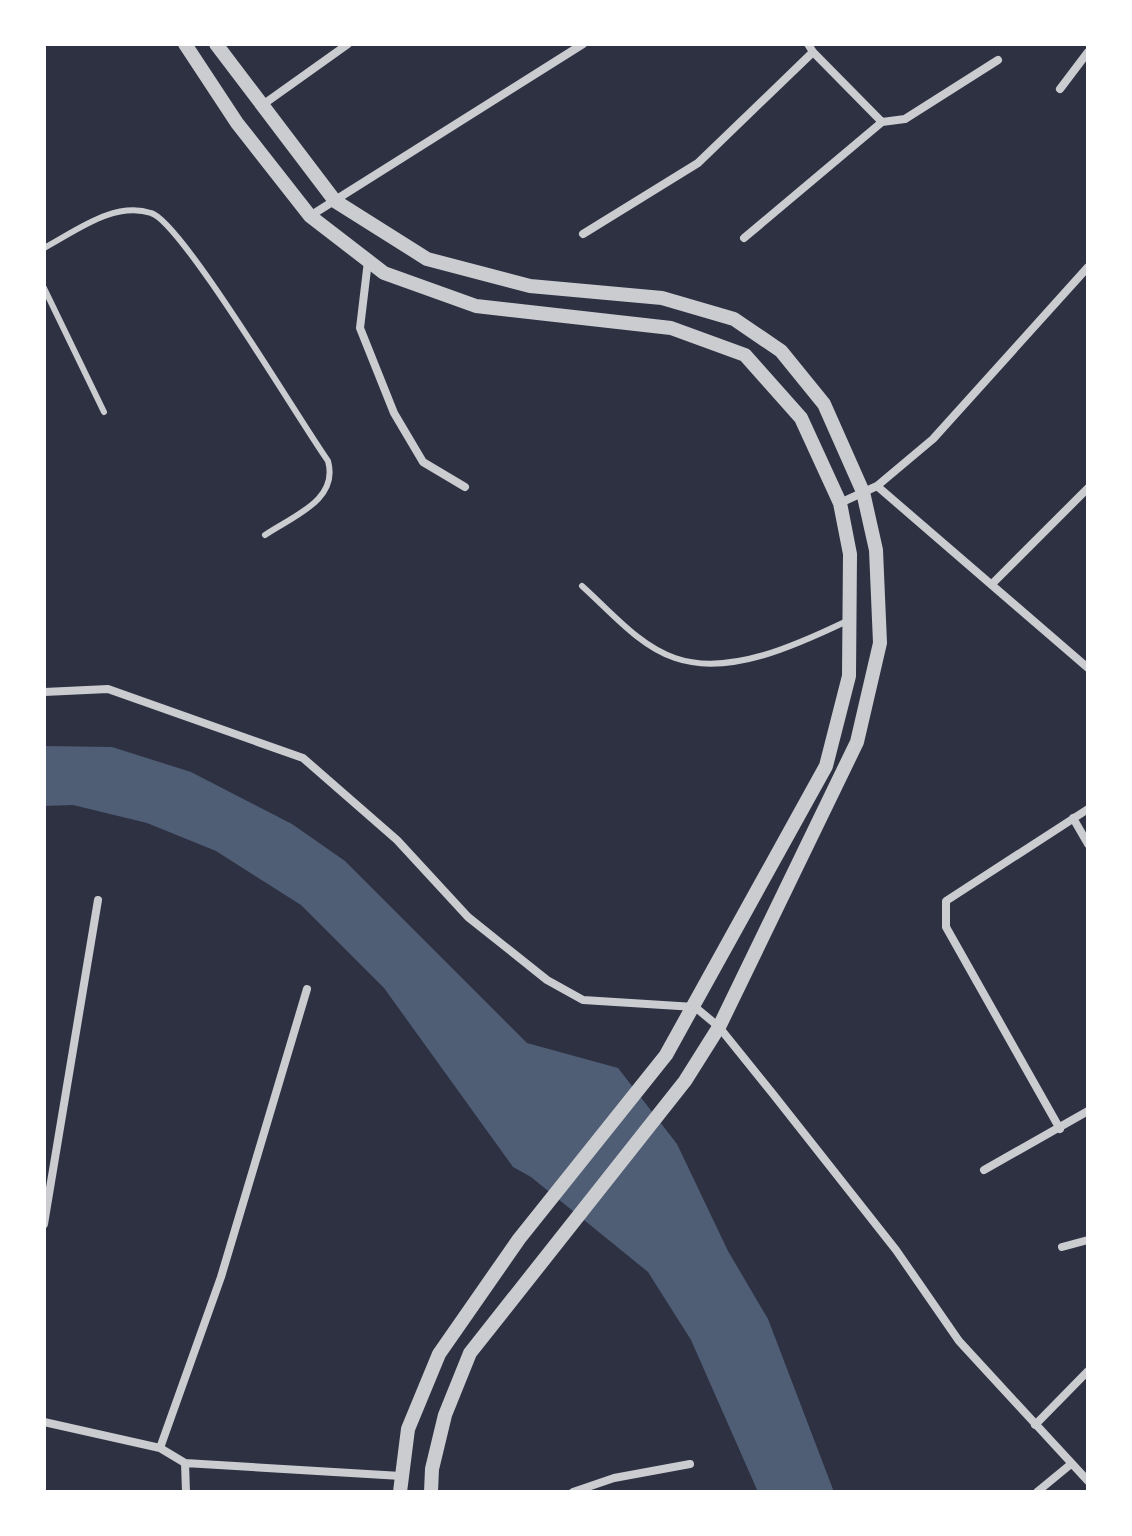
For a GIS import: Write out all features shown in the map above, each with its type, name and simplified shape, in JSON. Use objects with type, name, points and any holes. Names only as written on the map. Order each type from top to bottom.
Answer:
[{"type":"street","points":[[185,44],[237,123],[310,216],[384,273],[476,306],[671,328],[745,355],[801,418],[840,503],[850,554],[849,676],[826,766],[666,1055],[519,1239],[439,1354],[408,1429],[400,1492]]},
{"type":"street","points":[[216,44],[335,201],[427,259],[530,286],[662,298],[734,319],[781,351],[824,404],[870,489],[880,643],[857,742],[719,1027],[685,1081],[470,1353],[445,1415],[432,1469],[431,1492]]},
{"type":"street","points":[[261,106],[348,44]]},
{"type":"street","points":[[310,216],[583,44]]},
{"type":"street","points":[[808,44],[882,122]]},
{"type":"street","points":[[583,234],[698,163],[813,52]]},
{"type":"street","points":[[1060,89],[1088,52]]},
{"type":"street","points":[[744,238],[882,122],[905,119],[998,60]]},
{"type":"street","points":[[368,261],[360,328],[394,413],[423,462],[465,487]]},
{"type":"street","points":[[840,503],[870,489],[933,439],[1088,267]]},
{"type":"street","points":[[993,583],[1088,488]]},
{"type":"street","points":[[870,489],[993,583],[1088,668]]},
{"type":"street","points":[[44,692],[108,689],[303,758],[397,840],[468,917],[547,980],[583,1000],[695,1007],[719,1027],[896,1250],[959,1341],[1088,1481]]},
{"type":"street","points":[[1060,1129],[946,927],[946,901],[1088,809]]},
{"type":"street","points":[[1073,818],[1088,844]]},
{"type":"street","points":[[44,1224],[98,900]]},
{"type":"street","points":[[160,1448],[221,1277],[307,989]]},
{"type":"street","points":[[984,1170],[1088,1111]]},
{"type":"street","points":[[1062,1247],[1088,1240]]},
{"type":"street","points":[[1035,1425],[1088,1371]]},
{"type":"street","points":[[44,1422],[160,1448],[185,1463],[401,1476]]},
{"type":"street","points":[[185,1463],[186,1492]]},
{"type":"street","points":[[573,1492],[614,1478],[690,1464]]},
{"type":"street","points":[[1037,1492],[1071,1464]]},
{"type":"lane","points":[[44,248],[119,210],[152,213],[167,222],[218,292],[328,461],[332,476],[325,495],[265,535]]},
{"type":"lane","points":[[44,288],[104,412]]},
{"type":"lane","points":[[582,586],[638,637],[672,658],[699,664],[797,644],[851,620]]},
{"type":"water","points":[[44,746],[112,747],[191,772],[292,824],[345,861],[527,1043],[618,1068],[677,1144],[728,1251],[768,1319],[834,1492],[758,1492],[691,1340],[648,1272],[531,1177],[513,1167],[384,988],[301,905],[216,851],[147,823],[73,805],[44,806]]}]
